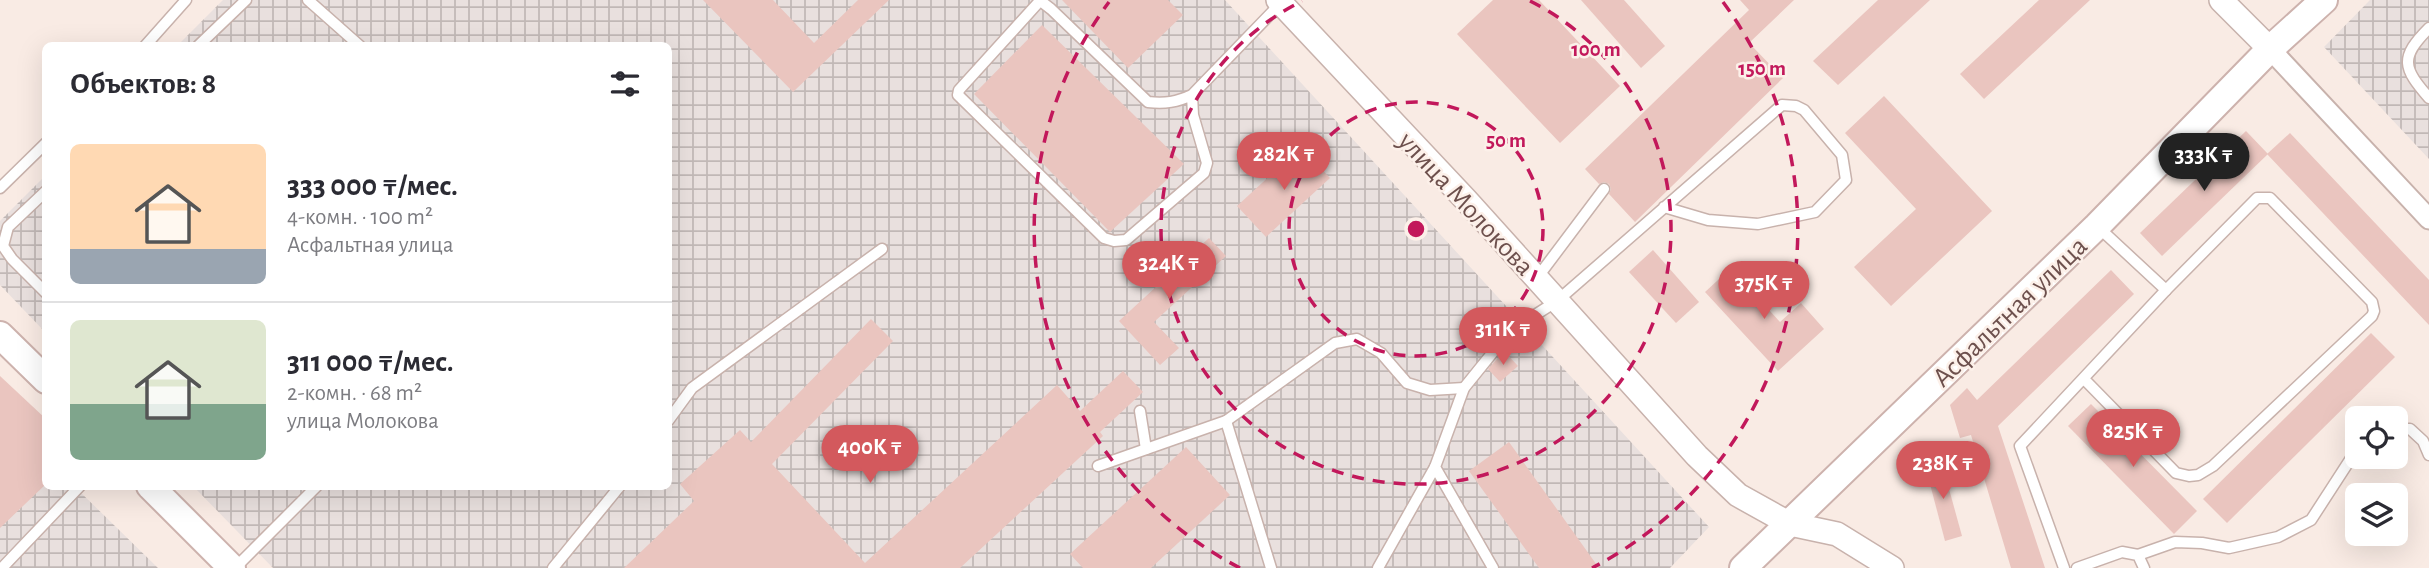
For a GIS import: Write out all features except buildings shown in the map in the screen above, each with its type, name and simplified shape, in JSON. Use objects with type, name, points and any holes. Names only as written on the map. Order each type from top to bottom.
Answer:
[{"type":"main road","name":"Асфальтная улица","points":[[1743,568],[2097,226],[2270,49],[2324,0]]},
{"type":"main road","points":[[0,335],[42,376]]},
{"type":"main road","points":[[154,490],[233,568]]},
{"type":"street","points":[[2221,0],[2429,219]]},
{"type":"street","name":"улица Молокова","points":[[1279,2],[1537,278],[1697,456],[1738,495],[1790,524],[1837,534],[1892,568]]},
{"type":"lane","points":[[149,42],[186,0]]},
{"type":"lane","points":[[202,42],[246,0]]},
{"type":"lane","points":[[308,0],[355,42]]},
{"type":"lane","points":[[1192,95],[1193,115],[1207,163],[1204,173],[1126,240],[1114,241],[1104,238],[958,95],[959,90],[1038,3],[1042,2],[1148,102],[1168,103],[1192,95],[1279,2]]},
{"type":"lane","points":[[2429,28],[2412,46],[2408,66],[2413,80],[2429,98]]},
{"type":"lane","points":[[1378,568],[1435,467],[1464,388],[1510,331],[1557,301],[1664,207],[1782,105],[1796,106],[1804,110],[1842,155],[1846,180],[1815,212],[1758,224],[1708,220],[1664,207]]},
{"type":"lane","points":[[0,188],[42,147]]},
{"type":"lane","points":[[1537,278],[1604,189]]},
{"type":"lane","points":[[42,195],[8,227],[3,246],[42,289]]},
{"type":"lane","points":[[2064,568],[2020,446],[2166,290],[2257,198],[2270,198],[2372,302],[2372,316],[2254,430],[2214,466],[2199,475],[2176,473],[2084,379]]},
{"type":"lane","points":[[2097,226],[2166,290]]},
{"type":"lane","points":[[672,416],[692,388],[882,249]]},
{"type":"lane","points":[[1098,466],[1226,421],[1335,343],[1357,339],[1381,353],[1407,383],[1430,390],[1464,388]]},
{"type":"lane","points":[[1140,411],[1146,449]]},
{"type":"lane","points":[[1226,421],[1271,568]]},
{"type":"lane","points":[[2408,429],[2423,441],[2429,455]]},
{"type":"lane","points":[[1435,467],[1493,568]]},
{"type":"lane","points":[[2077,568],[2122,552],[2138,555],[2175,542],[2229,548],[2278,537],[2311,520],[2345,468]]},
{"type":"lane","points":[[2,568],[76,490]]},
{"type":"lane","points":[[233,568],[313,490]]},
{"type":"lane","points":[[553,568],[617,490]]},
{"type":"lane","points":[[2138,555],[2144,568]]},
{"type":"shaded area","points":[[223,0],[1225,0],[1709,527],[1670,568],[273,568],[197,490],[672,490],[672,42],[181,42]]},
{"type":"shaded area","points":[[2370,0],[2429,0],[2429,159],[2324,47]]},
{"type":"shaded area","points":[[42,179],[42,329],[0,285],[0,221]]},
{"type":"shaded area","points":[[0,413],[42,455],[42,490],[78,490],[158,568],[0,568]]}]
